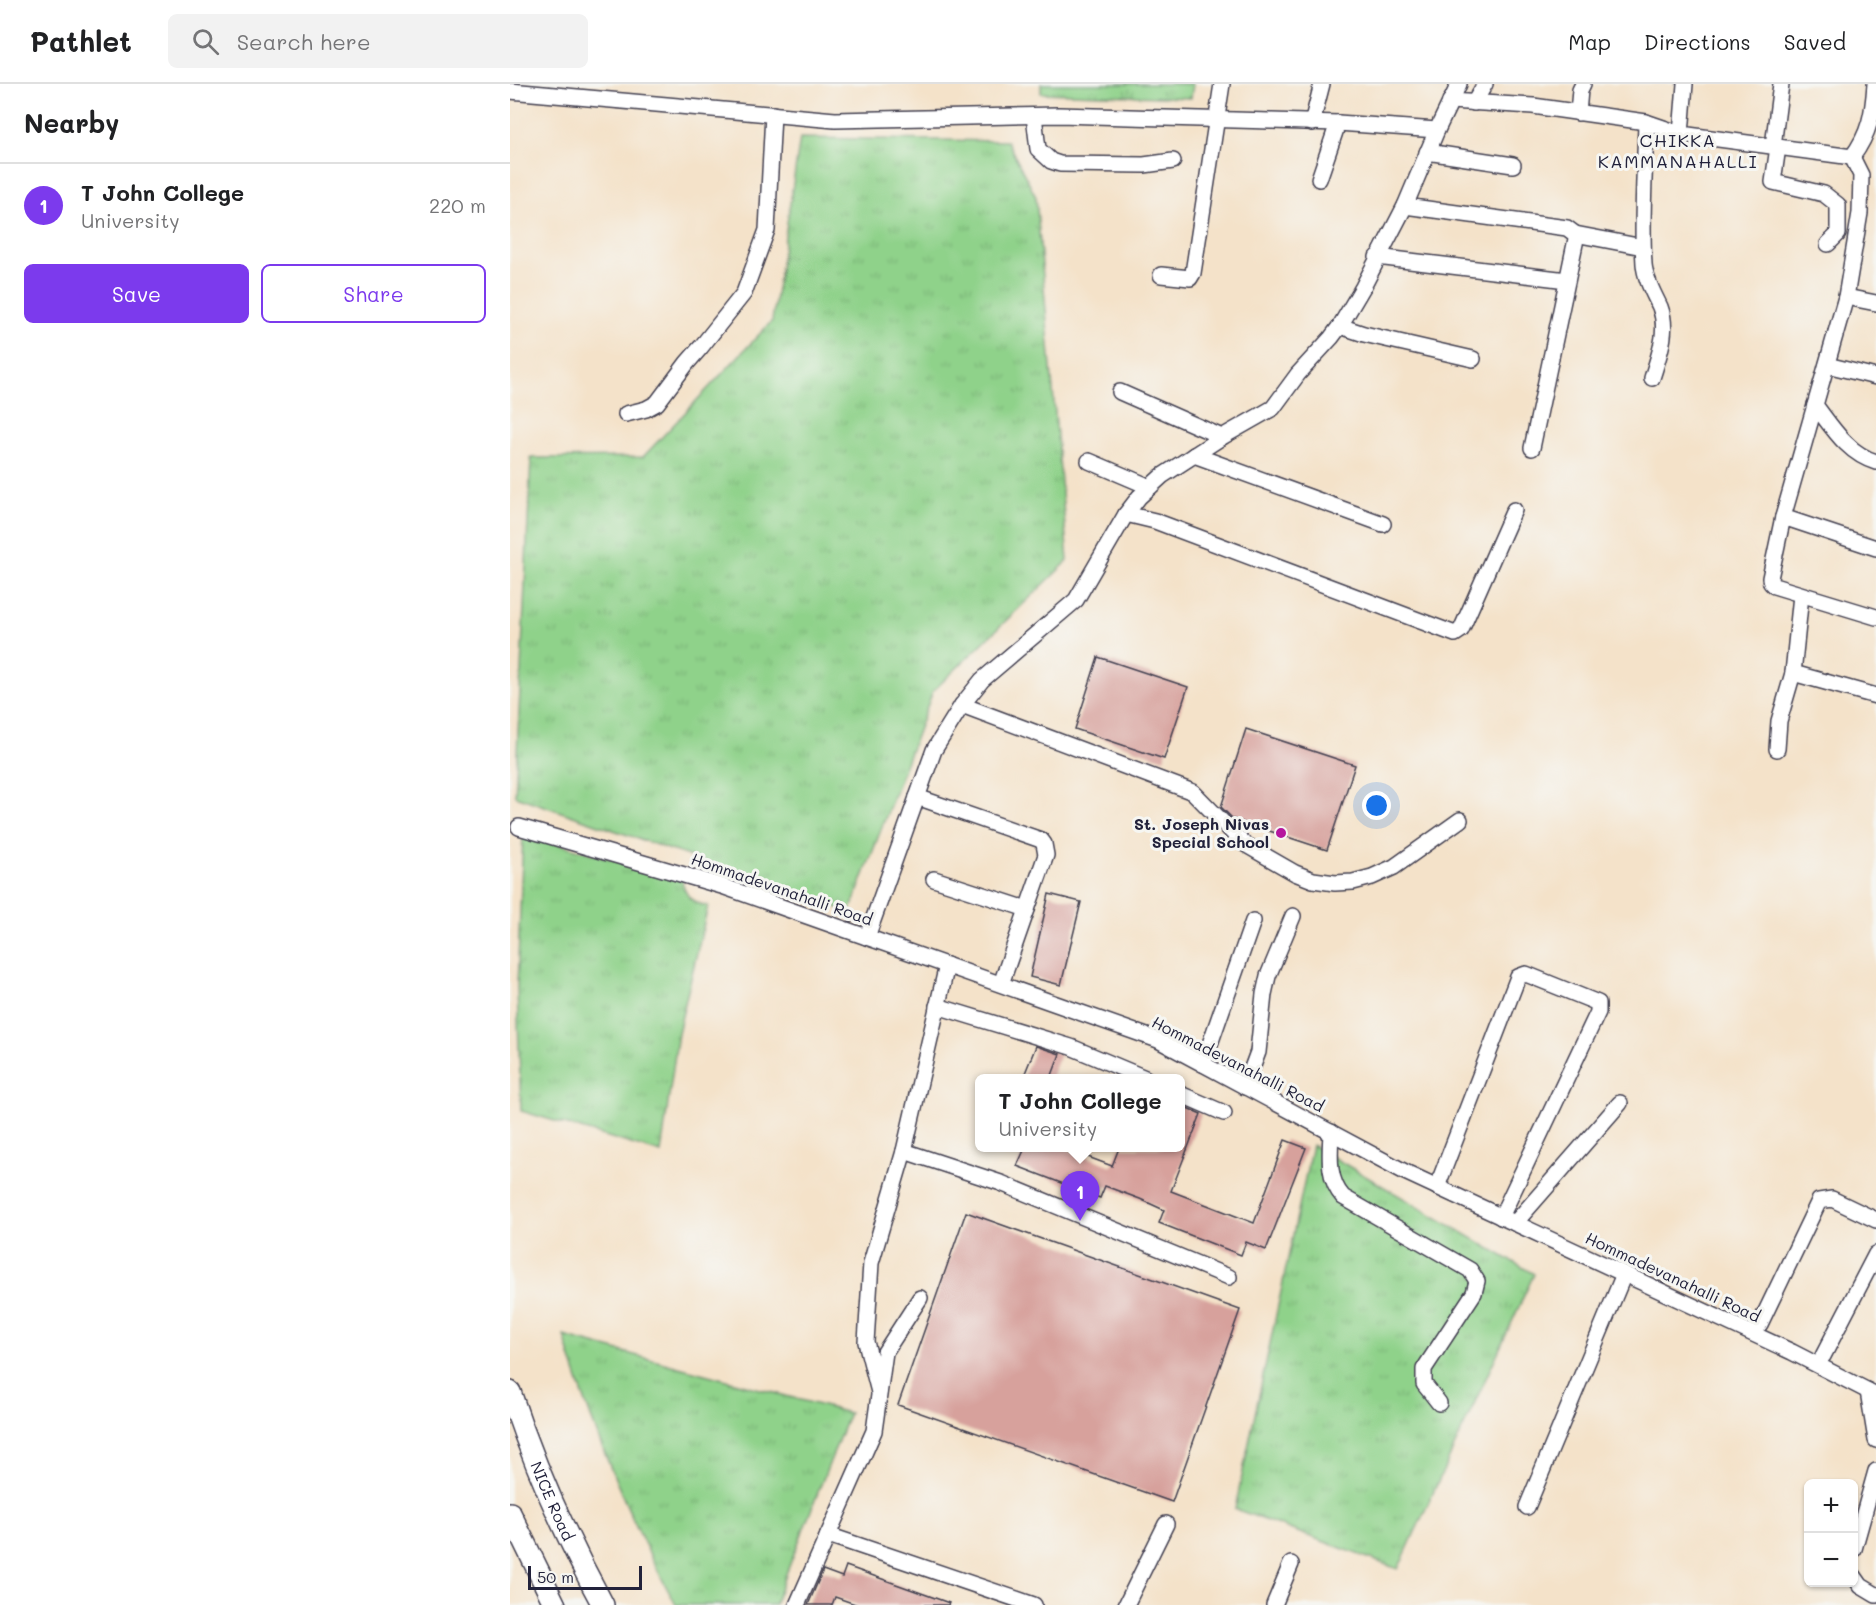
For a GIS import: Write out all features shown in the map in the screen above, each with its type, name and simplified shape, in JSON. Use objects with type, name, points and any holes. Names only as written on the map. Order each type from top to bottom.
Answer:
[{"type":"highway","name":"NICE Road","points":[[510,1392],[550,1498],[603,1605]]},
{"type":"highway","points":[[510,1513],[555,1605]]},
{"type":"street","points":[[1161,275],[1190,278],[1193,273],[1221,84]]},
{"type":"street","points":[[1312,123],[1322,84]]},
{"type":"street","points":[[1474,103],[1485,84]]},
{"type":"street","points":[[1578,113],[1580,90],[1583,84]]},
{"type":"street","points":[[1681,134],[1685,84]]},
{"type":"street","points":[[1781,84],[1773,182],[1824,194],[1838,205],[1838,234],[1828,244]]},
{"type":"street","points":[[1852,156],[1873,125],[1875,84]]},
{"type":"street","points":[[510,91],[533,88],[835,120],[1034,116],[1216,118],[1437,130]]},
{"type":"street","points":[[867,937],[934,750],[962,705],[991,672],[1076,600],[1126,514],[1150,487],[1162,476],[1222,437],[1273,408],[1298,374],[1340,326],[1405,206],[1454,89],[1474,103],[1533,106],[1646,122],[1681,134],[1852,156]]},
{"type":"street","points":[[626,414],[646,409],[657,403],[744,292],[767,230],[773,114]]},
{"type":"street","points":[[1034,116],[1038,149],[1051,161],[1060,164],[1144,165],[1173,161]]},
{"type":"street","points":[[1646,122],[1643,247],[1645,270],[1661,310],[1664,325],[1663,340],[1652,378]]},
{"type":"street","points":[[1319,179],[1338,123]]},
{"type":"street","points":[[1427,152],[1514,165]]},
{"type":"street","points":[[1852,156],[1861,175],[1860,213],[1846,297],[1783,517],[1770,578],[1774,586],[1876,617]]},
{"type":"street","points":[[1405,206],[1567,228],[1575,234],[1643,247]]},
{"type":"street","points":[[1860,213],[1876,216]]},
{"type":"street","points":[[1532,448],[1575,234]]},
{"type":"street","points":[[1377,257],[1567,280]]},
{"type":"street","points":[[1846,297],[1876,303]]},
{"type":"street","points":[[1340,326],[1364,334],[1473,359]]},
{"type":"street","points":[[1827,365],[1876,377]]},
{"type":"street","points":[[1120,392],[1222,437]]},
{"type":"street","points":[[1815,405],[1846,444],[1876,462]]},
{"type":"street","points":[[1194,455],[1383,524]]},
{"type":"street","points":[[1089,461],[1150,487]]},
{"type":"street","points":[[1126,514],[1155,521],[1455,634],[1461,630],[1514,510]]},
{"type":"street","points":[[1783,517],[1876,548]]},
{"type":"street","points":[[1777,749],[1779,721],[1793,673],[1801,595]]},
{"type":"street","points":[[1793,673],[1876,696]]},
{"type":"street","points":[[962,705],[1193,792],[1243,843],[1295,873],[1313,880],[1335,884],[1372,877],[1394,867],[1460,820]]},
{"type":"street","points":[[917,797],[1041,840],[1044,844],[1046,855],[1000,984]]},
{"type":"street","name":"Hommadevanahalli Road","points":[[519,827],[722,886],[1158,1040],[1437,1187],[1792,1352],[1872,1393]]},
{"type":"street","points":[[934,879],[1027,909]]},
{"type":"street","points":[[1245,1087],[1258,1052],[1268,976],[1293,916]]},
{"type":"street","points":[[1203,1064],[1253,921]]},
{"type":"street","points":[[879,1392],[866,1342],[871,1263],[903,1151],[947,965]]},
{"type":"street","points":[[1437,1187],[1518,977],[1526,974],[1598,1003],[1598,1012],[1508,1220]]},
{"type":"street","points":[[937,1006],[1071,1047],[1135,1074]]},
{"type":"street","points":[[1185,1096],[1224,1113]]},
{"type":"street","points":[[1508,1220],[1620,1102]]},
{"type":"street","points":[[1331,1132],[1332,1179],[1343,1197],[1470,1270],[1477,1281],[1474,1293],[1424,1369],[1424,1384],[1439,1403]]},
{"type":"street","points":[[903,1151],[1000,1183],[1229,1277]]},
{"type":"street","points":[[1760,1324],[1819,1201],[1832,1199],[1876,1220]]},
{"type":"street","points":[[1823,1356],[1876,1254]]},
{"type":"street","points":[[1527,1507],[1624,1274]]},
{"type":"street","points":[[797,1605],[874,1431],[885,1352],[920,1299]]},
{"type":"street","points":[[1872,1393],[1876,1440]]},
{"type":"street","points":[[1858,1535],[1876,1471]]},
{"type":"street","points":[[1126,1605],[1166,1524]]},
{"type":"street","points":[[828,1535],[1034,1605]]},
{"type":"street","points":[[1274,1605],[1291,1564]]},
{"type":"street","points":[[1858,1582],[1876,1595]]},
{"type":"green space","points":[[1041,84],[1193,84],[1191,98],[1041,93]]},
{"type":"green space","points":[[800,138],[1007,141],[1036,197],[1068,561],[933,691],[850,912],[515,796],[531,458],[643,457],[772,321]]},
{"type":"green space","points":[[523,834],[682,879],[690,897],[697,903],[708,906],[678,1033],[661,1153],[521,1111],[517,987]]},
{"type":"green space","points":[[1312,1145],[1534,1274],[1398,1569],[1235,1509]]},
{"type":"green space","points":[[564,1336],[849,1413],[774,1605],[676,1605],[613,1474],[599,1440]]},
{"type":"building","points":[[1098,657],[1188,687],[1164,759],[1075,729]]},
{"type":"building","points":[[1246,729],[1355,765],[1327,850],[1233,819],[1221,807]]},
{"type":"building","points":[[1049,894],[1081,902],[1061,985],[1030,977]]},
{"type":"building","points":[[1036,1046],[1060,1054],[1052,1074],[1025,1074]]},
{"type":"building","points":[[1185,1107],[1201,1114],[1171,1191],[1254,1223],[1285,1140],[1306,1148],[1266,1250],[1246,1242],[1241,1255],[1159,1223],[1164,1210],[1140,1199],[1105,1186],[1100,1198],[1017,1166],[1023,1152],[1075,1152],[1112,1166],[1117,1152],[1185,1152]]},
{"type":"building","points":[[966,1212],[1240,1310],[1172,1502],[898,1405]]},
{"type":"building","points":[[846,1566],[949,1603],[948,1605],[858,1605],[835,1597],[832,1605],[808,1605],[823,1570],[842,1577]]},
{"type":"place","name":"St. Joseph Nivas Special School","points":[[1281,833]]},
{"type":"place","name":"T John College","points":[[1080,1221]]},
{"type":"district","name":"CHIKKA KAMMANAHALLI","points":[[1678,151]]}]
